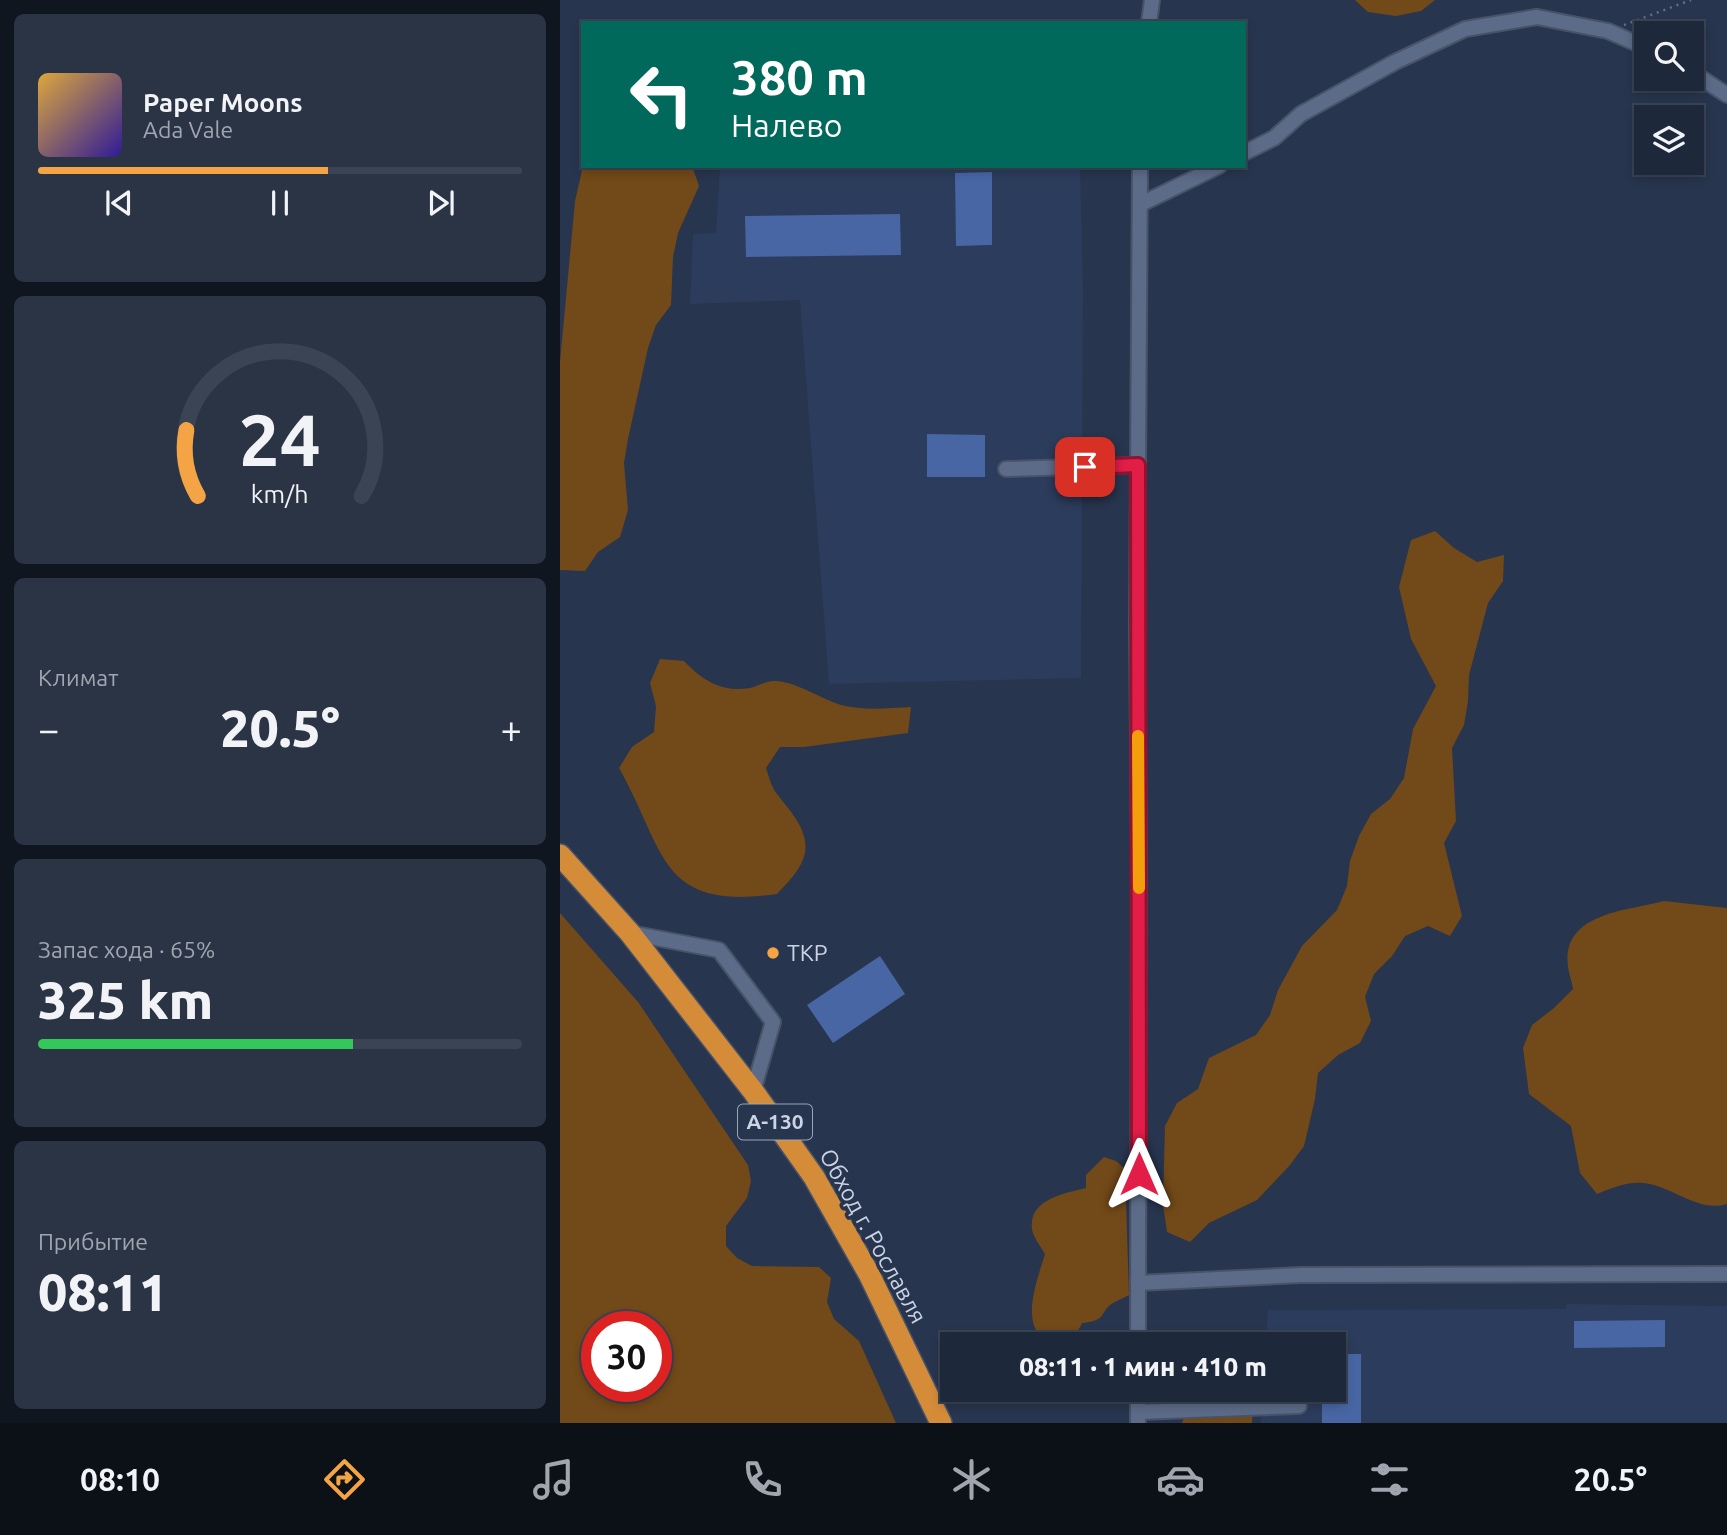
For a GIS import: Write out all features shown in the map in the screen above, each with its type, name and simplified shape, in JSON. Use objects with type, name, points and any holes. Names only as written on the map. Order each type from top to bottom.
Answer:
[{"type":"highway","name":"Обход г. Рославля","points":[[560,855],[630,933],[753,1091],[814,1177],[857,1253],[941,1423]]},
{"type":"street","points":[[1149,21],[1152,0]]},
{"type":"street","points":[[1246,152],[1274,138],[1301,114],[1395,62],[1465,29],[1536,17],[1608,31],[1634,42]]},
{"type":"street","points":[[1704,80],[1727,94]]},
{"type":"street","points":[[1138,1332],[1140,168]]},
{"type":"street","points":[[1141,204],[1215,168]]},
{"type":"street","points":[[1006,470],[1138,465]]},
{"type":"street","points":[[630,933],[719,950],[773,1022],[753,1091]]},
{"type":"street","points":[[1138,1283],[1301,1275],[1727,1274]]},
{"type":"street","points":[[1138,1417],[1298,1406]]},
{"type":"path","points":[[1608,31],[1690,0]]},
{"type":"shaded area","points":[[1355,0],[1435,0],[1421,11],[1396,16],[1368,12]]},
{"type":"shaded area","points":[[583,168],[693,168],[699,186],[678,233],[673,257],[671,305],[656,325],[648,348],[628,439],[624,463],[628,510],[620,537],[598,552],[585,571],[560,570],[560,362],[575,201]]},
{"type":"shaded area","points":[[720,168],[1080,168],[1083,288],[1081,678],[829,684],[800,300],[690,304],[693,234],[716,233]]},
{"type":"shaded area","points":[[1435,531],[1454,548],[1477,562],[1504,555],[1503,581],[1488,603],[1469,675],[1464,725],[1452,748],[1456,821],[1444,843],[1462,916],[1450,936],[1428,926],[1405,936],[1392,956],[1374,974],[1365,997],[1371,1021],[1360,1043],[1338,1055],[1318,1073],[1304,1146],[1257,1200],[1209,1223],[1190,1242],[1167,1232],[1163,1205],[1165,1126],[1177,1103],[1198,1089],[1209,1058],[1256,1035],[1270,1015],[1278,990],[1302,946],[1337,910],[1347,886],[1350,861],[1371,814],[1390,799],[1404,778],[1413,729],[1436,686],[1411,639],[1399,587],[1411,540]]},
{"type":"shaded area","points":[[660,659],[684,661],[713,684],[730,689],[750,688],[776,681],[850,707],[911,707],[908,733],[804,747],[780,747],[766,768],[775,791],[801,828],[805,853],[801,865],[777,894],[738,897],[709,893],[687,883],[671,868],[658,849],[619,768],[632,747],[654,732],[656,706],[650,683]]},
{"type":"shaded area","points":[[1664,901],[1727,908],[1727,1204],[1706,1205],[1644,1183],[1626,1184],[1597,1194],[1580,1173],[1571,1126],[1529,1094],[1523,1048],[1532,1025],[1573,989],[1568,967],[1569,949],[1575,935],[1600,917]]},
{"type":"shaded area","points":[[560,913],[638,1002],[748,1165],[751,1181],[747,1198],[726,1226],[726,1246],[737,1258],[752,1266],[819,1267],[831,1278],[827,1302],[834,1319],[859,1341],[896,1423],[560,1423]]},
{"type":"shaded area","points":[[1104,1157],[1116,1161],[1125,1169],[1129,1295],[1113,1303],[1100,1318],[1082,1323],[1076,1332],[1037,1332],[1033,1322],[1032,1302],[1045,1254],[1035,1239],[1032,1219],[1042,1204],[1050,1199],[1086,1188],[1086,1175]]},
{"type":"shaded area","points":[[1566,1304],[1727,1306],[1727,1423],[1261,1423],[1262,1402],[1346,1402],[1346,1332],[1267,1332],[1268,1310],[1566,1309]]},
{"type":"shaded area","points":[[1180,1402],[1253,1402],[1252,1423],[1182,1423],[1186,1412]]},
{"type":"building","points":[[992,172],[992,245],[956,246],[955,173]]},
{"type":"building","points":[[900,214],[901,255],[746,257],[745,216]]},
{"type":"building","points":[[927,434],[985,435],[985,477],[927,477]]},
{"type":"building","points":[[880,956],[905,994],[833,1043],[807,1005]]},
{"type":"building","points":[[1665,1320],[1665,1347],[1574,1348],[1574,1321]]},
{"type":"building","points":[[1346,1354],[1361,1354],[1361,1423],[1322,1423],[1322,1402],[1346,1402]]},
{"type":"slow traffic","points":[[1138,736],[1139,888]]},
{"type":"place","name":"ТКР","points":[[773,953]]},
{"type":"route","points":[[1085,467],[1138,465],[1139,1174]]}]
